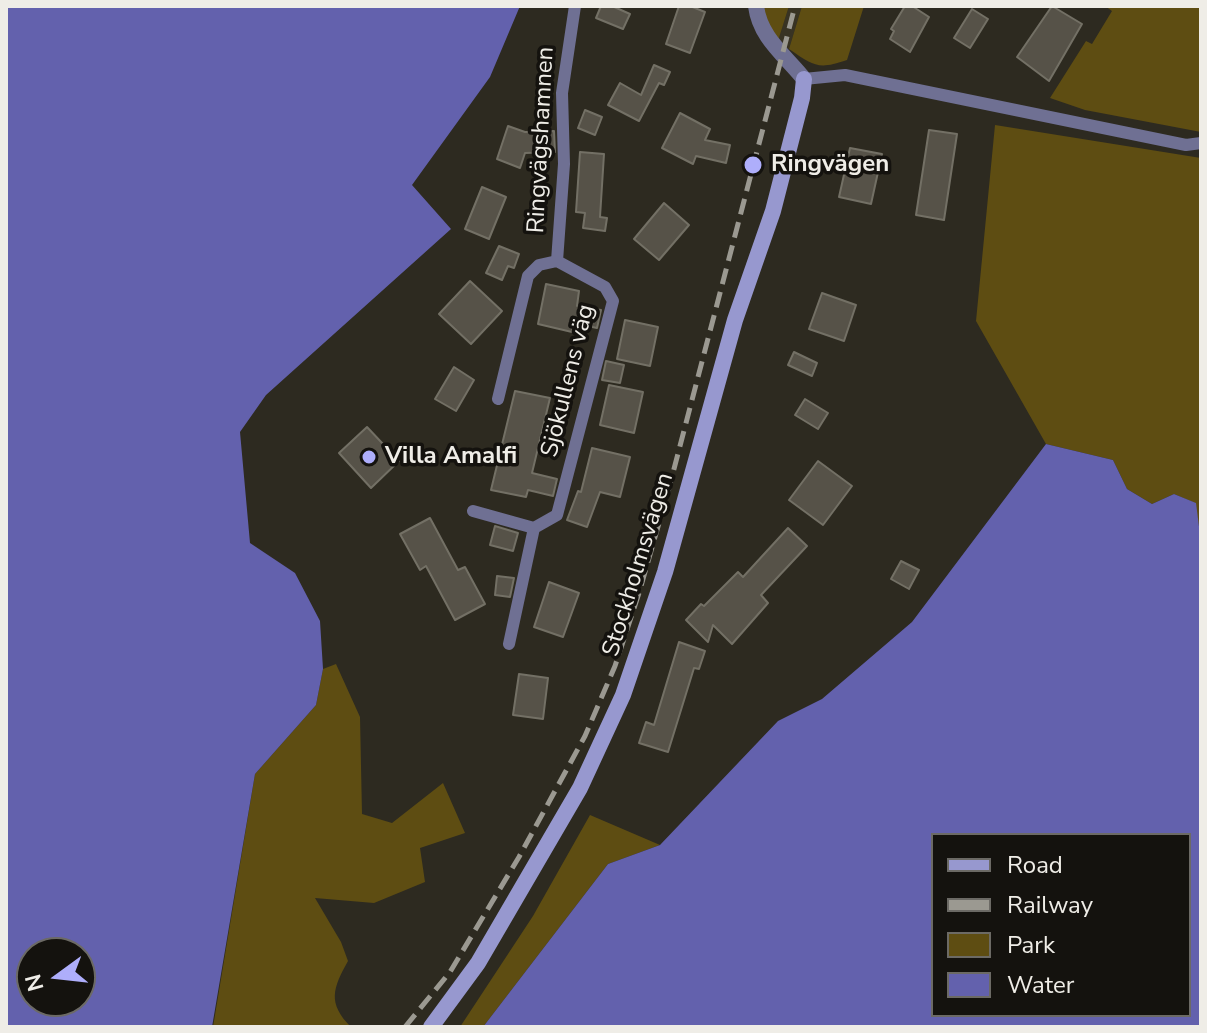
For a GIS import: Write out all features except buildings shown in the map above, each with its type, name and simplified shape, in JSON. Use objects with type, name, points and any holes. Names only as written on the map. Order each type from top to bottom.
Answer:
[{"type":"main road","name":"Stockholmsvägen","points":[[431,1027],[478,963],[580,788],[623,695],[665,572],[735,320],[773,211],[804,79]]},
{"type":"street","name":"Ringvägshamnen","points":[[498,399],[528,276],[539,265],[557,261],[564,164],[562,93],[575,6]]},
{"type":"street","points":[[756,6],[758,22],[769,41],[804,79],[845,75],[1186,145],[1201,143]]},
{"type":"street","name":"Sjökullens väg","points":[[534,528],[557,515],[613,301],[605,287],[557,261]]},
{"type":"street","points":[[473,511],[534,528],[509,644]]},
{"type":"shaded area","points":[[789,6],[802,6],[789,49],[778,41]]},
{"type":"green space","points":[[763,6],[789,6],[778,41],[767,28]]},
{"type":"green space","points":[[802,6],[864,6],[847,60],[816,65],[789,49]]},
{"type":"green space","points":[[1105,6],[1201,6],[1201,132],[1085,110],[1050,98],[1086,41],[1092,44],[1112,11]]},
{"type":"green space","points":[[995,125],[1201,158],[1201,541],[1195,503],[1174,494],[1152,504],[1127,489],[1113,460],[1046,444],[976,321]]},
{"type":"green space","points":[[336,664],[360,717],[362,814],[392,823],[443,783],[465,833],[420,848],[425,882],[374,903],[315,898],[341,942],[348,961],[335,995],[338,1010],[351,1027],[213,1027],[255,774],[316,705],[323,669]]},
{"type":"green space","points":[[590,815],[660,845],[608,864],[483,1027],[460,1027],[533,916]]},
{"type":"water","points":[[6,6],[520,6],[490,77],[412,185],[451,229],[266,395],[240,432],[250,543],[295,573],[320,621],[323,669],[316,705],[255,774],[212,1027],[6,1027]]},
{"type":"water","points":[[1046,444],[1113,460],[1127,489],[1152,504],[1174,494],[1196,503],[1201,542],[1201,1027],[483,1027],[608,864],[660,845],[778,721],[822,699],[912,622]]},
{"type":"railway","points":[[405,1027],[450,972],[519,857],[585,736],[615,666],[669,488],[795,6]]},
{"type":"place","name":"Ringvägen","points":[[753,165]]},
{"type":"place","name":"Villa Amalfi","points":[[369,457]]}]
